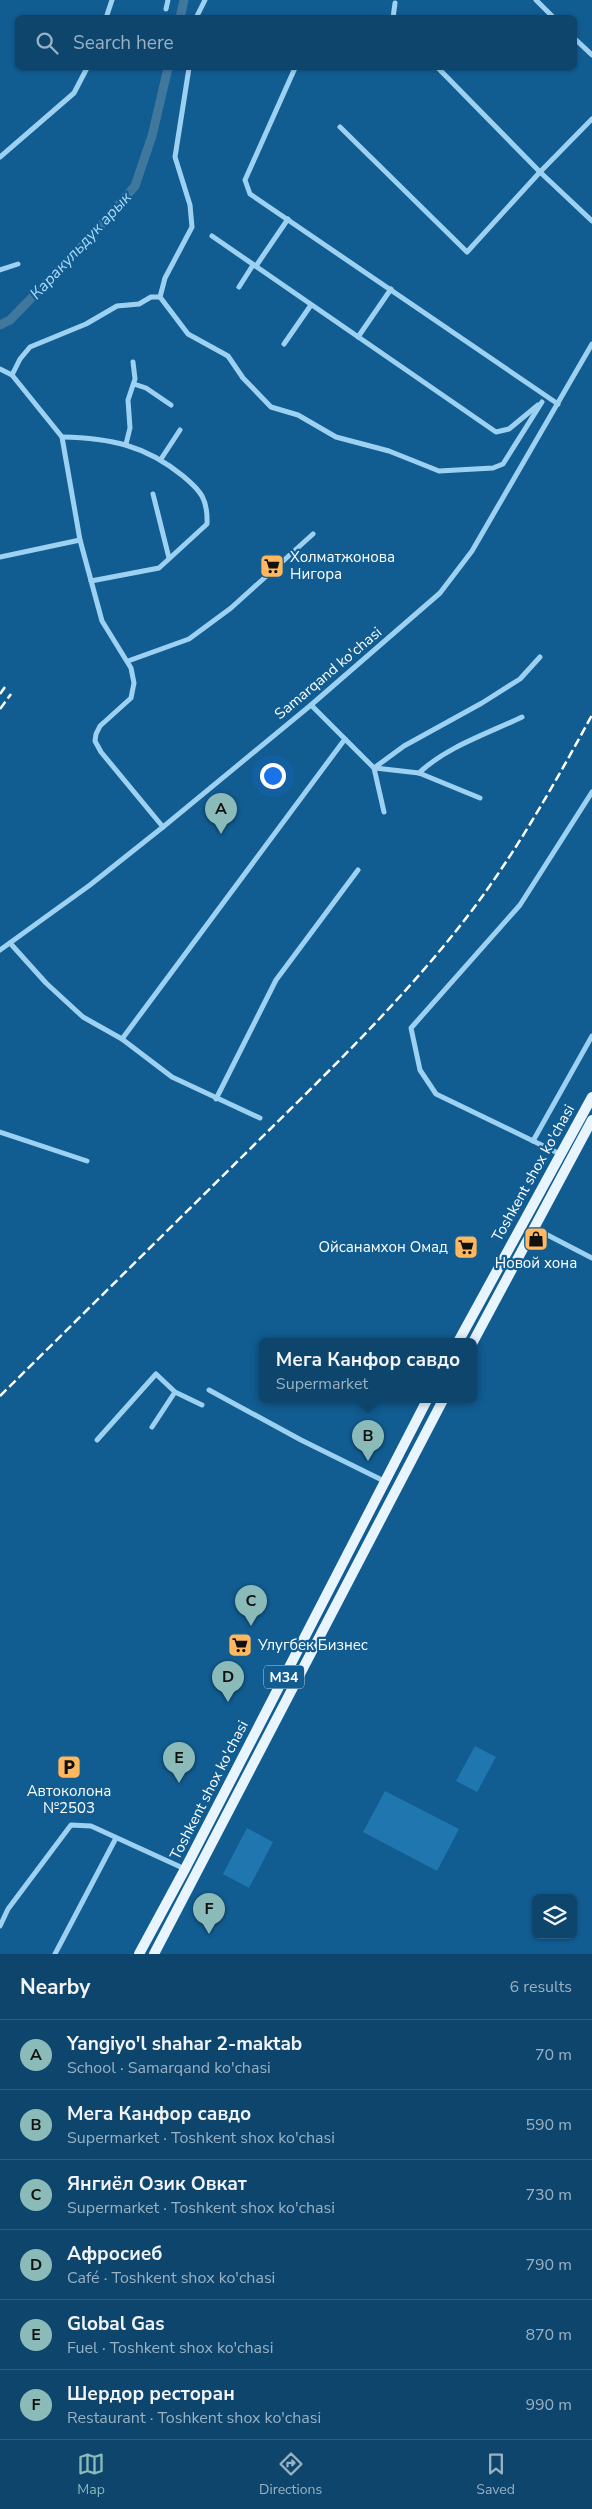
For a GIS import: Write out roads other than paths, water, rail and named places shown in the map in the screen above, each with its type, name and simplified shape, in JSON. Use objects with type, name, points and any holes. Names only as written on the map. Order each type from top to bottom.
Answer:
[{"type":"main road","name":"Toshkent shox ko'chasi","points":[[460,1338],[592,1097]]},
{"type":"main road","name":"Toshkent shox ko'chasi","points":[[475,1338],[592,1120]]},
{"type":"main road","name":"Toshkent shox ko'chasi","points":[[139,1954],[186,1869],[387,1482],[426,1403]]},
{"type":"main road","name":"Toshkent shox ko'chasi","points":[[155,1954],[440,1403]]},
{"type":"street","points":[[107,15],[112,0]]},
{"type":"street","points":[[166,10],[168,0]]},
{"type":"street","points":[[198,15],[205,0]]},
{"type":"street","points":[[536,0],[551,15]]},
{"type":"street","points":[[393,15],[395,3]]},
{"type":"street","points":[[577,41],[592,55]]},
{"type":"street","points":[[0,157],[74,93],[86,70]]},
{"type":"street","points":[[160,297],[165,278],[192,227],[190,205],[175,157],[189,70]]},
{"type":"street","points":[[294,70],[245,180],[250,194],[558,404]]},
{"type":"street","points":[[440,70],[540,172],[592,221]]},
{"type":"street","points":[[340,126],[468,252],[540,172],[592,119]]},
{"type":"street","points":[[239,287],[288,219]]},
{"type":"street","points":[[212,236],[496,432],[509,429],[542,402]]},
{"type":"street","points":[[0,270],[18,264]]},
{"type":"street","points":[[358,337],[391,289]]},
{"type":"street","points":[[12,375],[20,359],[30,347],[86,324],[117,306],[139,304],[151,297],[160,297]]},
{"type":"street","points":[[160,297],[188,334],[228,356],[243,378],[271,407],[298,415],[336,437],[389,451],[439,471],[493,468],[503,464],[545,396]]},
{"type":"street","points":[[284,344],[311,305]]},
{"type":"street","name":"Samarqand ko'chasi","points":[[0,950],[90,885],[163,827],[311,705],[427,605],[452,580],[486,528],[592,344]]},
{"type":"street","points":[[126,444],[130,428],[128,400],[134,384],[133,362]]},
{"type":"street","points":[[0,369],[12,375],[62,437],[80,540],[102,621],[128,661],[134,682],[132,694],[126,704],[100,726],[95,741],[101,752],[163,827]]},
{"type":"street","points":[[134,384],[146,388],[171,405]]},
{"type":"street","points":[[161,459],[180,430]]},
{"type":"street","points":[[62,437],[89,438],[126,444],[161,459],[198,488],[208,508],[207,524],[159,568],[91,581]]},
{"type":"street","points":[[153,494],[169,558]]},
{"type":"street","points":[[128,661],[189,639],[231,608],[313,534]]},
{"type":"street","points":[[0,557],[80,540]]},
{"type":"street","points":[[374,768],[404,746],[482,703],[520,679],[540,657]]},
{"type":"street","points":[[311,705],[374,768],[384,812]]},
{"type":"street","points":[[419,773],[429,763],[449,752],[522,717]]},
{"type":"street","points":[[122,1039],[345,739]]},
{"type":"street","points":[[374,768],[419,773],[480,798]]},
{"type":"street","points":[[561,1155],[436,1094],[420,1070],[411,1028],[520,905],[592,792]]},
{"type":"street","points":[[216,1099],[276,980],[358,870]]},
{"type":"street","points":[[10,943],[46,983],[83,1017],[122,1039],[172,1077],[260,1118]]},
{"type":"street","points":[[533,1141],[592,1036]]},
{"type":"street","points":[[0,1132],[87,1161]]},
{"type":"street","points":[[534,1228],[592,1258]]},
{"type":"street","points":[[97,1440],[156,1374],[175,1392],[202,1405]]},
{"type":"street","points":[[209,1390],[302,1440],[387,1482]]},
{"type":"street","points":[[152,1427],[175,1392]]},
{"type":"street","points":[[0,1926],[8,1909],[71,1825],[91,1826],[186,1869]]},
{"type":"street","points":[[55,1954],[116,1838]]},
{"type":"waterway","name":"Каракульдук арык","points":[[181,15],[184,0]]},
{"type":"waterway","name":"Каракульдук арык","points":[[0,325],[10,320],[87,241],[135,186],[152,136],[168,70]]},
{"type":"railway","points":[[0,694],[5,687]]},
{"type":"railway","points":[[0,709],[11,694]]},
{"type":"railway","points":[[0,1396],[338,1062],[419,975],[470,913],[520,841],[592,715]]},
{"type":"place","name":"Холматжонова Нигора","points":[[272,566]]},
{"type":"place","name":"Yangiyo'l shahar 2-maktab","points":[[221,834]]},
{"type":"place","name":"Новой хона","points":[[536,1239]]},
{"type":"place","name":"Ойсанамхон Омад","points":[[466,1247]]},
{"type":"place","name":"Мега Канфор савдо","points":[[368,1461]]},
{"type":"place","name":"Янгиёл Озик Овкат","points":[[251,1626]]},
{"type":"place","name":"Улугбек Бизнес","points":[[240,1645]]},
{"type":"place","name":"Афросиеб","points":[[228,1702]]},
{"type":"place","name":"Автоколона №2503","points":[[69,1767]]},
{"type":"place","name":"Global Gas","points":[[179,1783]]},
{"type":"place","name":"Шердор ресторан","points":[[209,1934]]}]
